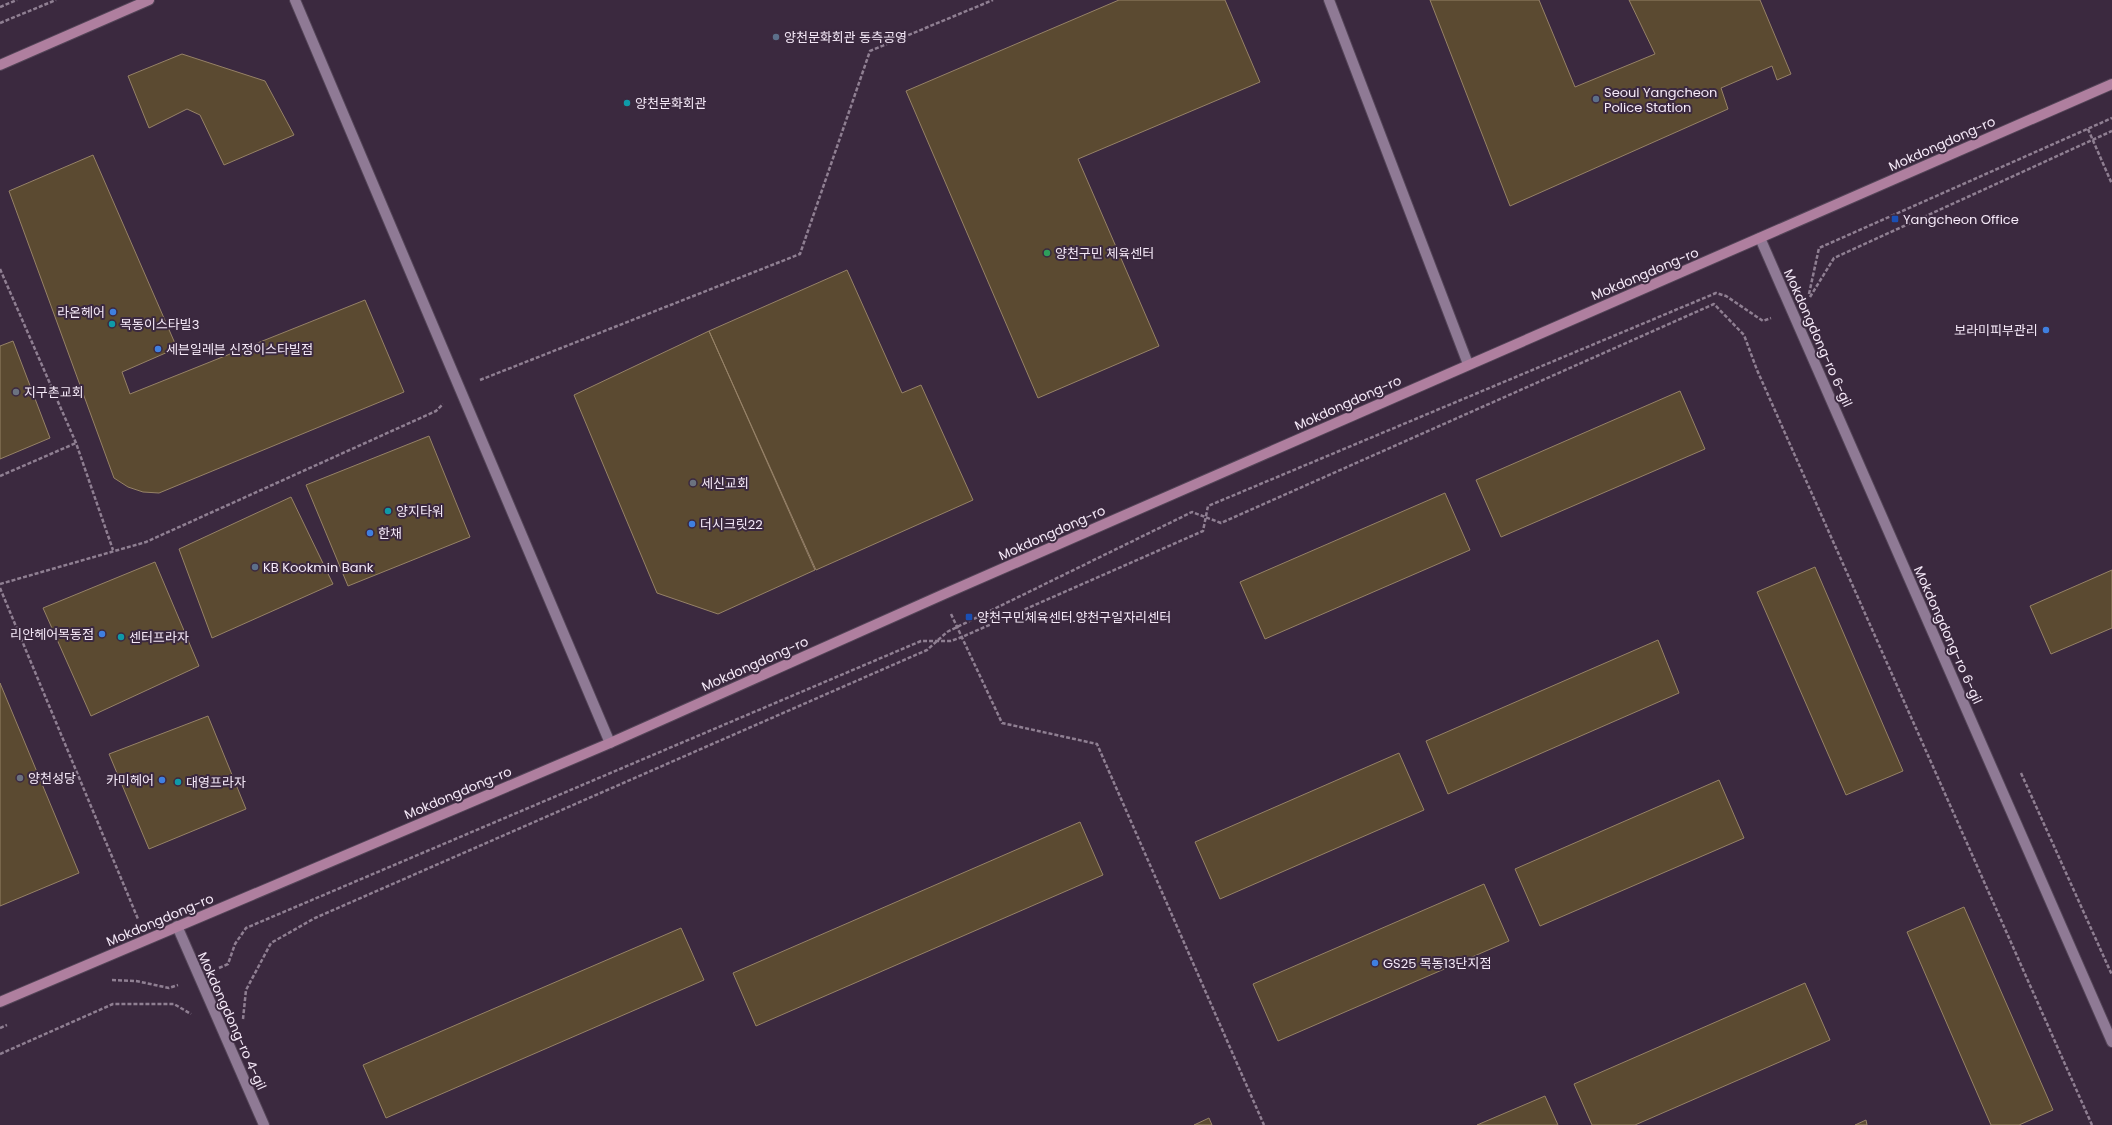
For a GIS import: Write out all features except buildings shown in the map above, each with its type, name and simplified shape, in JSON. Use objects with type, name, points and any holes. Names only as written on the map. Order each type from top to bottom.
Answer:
[{"type":"main road","points":[[0,64],[149,0]]},
{"type":"main road","name":"Mokdongdong-ro","points":[[0,1002],[610,743],[942,595],[1468,364],[2112,84]]},
{"type":"street","points":[[295,0],[610,743]]},
{"type":"street","points":[[1329,0],[1468,364]]},
{"type":"street","name":"Mokdongdong-ro 6-gil","points":[[1760,238],[2112,1042]]},
{"type":"street","name":"Mokdongdong-ro 4-gil","points":[[177,926],[264,1125]]},
{"type":"path","points":[[0,7],[17,0]]},
{"type":"path","points":[[0,23],[56,0]]},
{"type":"path","points":[[0,584],[113,550],[146,542],[436,411],[460,388],[800,254],[870,51],[993,0]]},
{"type":"path","points":[[2112,118],[1819,248],[1808,299],[1834,258],[2112,131]]},
{"type":"path","points":[[2088,129],[2112,184]]},
{"type":"path","points":[[0,269],[76,443],[113,550]]},
{"type":"path","points":[[107,980],[136,981],[169,988],[228,964],[235,944],[246,928],[921,641],[951,641],[962,637],[1203,531],[1208,506],[1716,293],[1726,296],[1763,321]]},
{"type":"path","points":[[224,1034],[243,1022],[246,990],[271,943],[315,918],[927,650],[947,632],[1192,512],[1221,523],[1714,304],[1744,335],[1757,370],[2092,1125]]},
{"type":"path","points":[[0,476],[76,443]]},
{"type":"path","points":[[0,588],[147,939]]},
{"type":"path","points":[[942,595],[1002,723],[1097,744],[1264,1125]]},
{"type":"path","points":[[2018,765],[2112,975]]},
{"type":"path","points":[[0,1054],[113,1004],[174,1004],[192,1015]]},
{"type":"path","points":[[0,1028],[14,1021]]},
{"type":"place","name":"양천문화회관 동측공영","points":[[776,37]]},
{"type":"place","name":"Seoul Yangcheon Police Station","points":[[1596,99]]},
{"type":"place","name":"양천문화회관","points":[[627,103]]},
{"type":"place","name":"Yangcheon Office","points":[[1895,219]]},
{"type":"place","name":"양천구민 체육센터","points":[[1047,253]]},
{"type":"place","name":"라온헤어","points":[[113,312]]},
{"type":"place","name":"목동이스타빌3","points":[[112,324]]},
{"type":"place","name":"보라미피부관리","points":[[2046,330]]},
{"type":"place","name":"세븐일레븐 신정이스타빌점","points":[[158,349]]},
{"type":"place","name":"지구촌교회","points":[[16,392]]},
{"type":"place","name":"세신교회","points":[[693,483]]},
{"type":"place","name":"양지타워","points":[[388,511]]},
{"type":"place","name":"더시크릿22","points":[[692,524]]},
{"type":"place","name":"한채","points":[[370,533]]},
{"type":"place","name":"KB Kookmin Bank","points":[[255,567]]},
{"type":"place","name":"양천구민체육센터.양천구일자리센터","points":[[969,617]]},
{"type":"place","name":"리안헤어목동점","points":[[102,634]]},
{"type":"place","name":"센터프라자","points":[[121,637]]},
{"type":"place","name":"양천성당","points":[[20,778]]},
{"type":"place","name":"카미헤어","points":[[162,780]]},
{"type":"place","name":"대영프라자","points":[[178,782]]},
{"type":"place","name":"GS25 목동13단지점","points":[[1375,963]]}]
